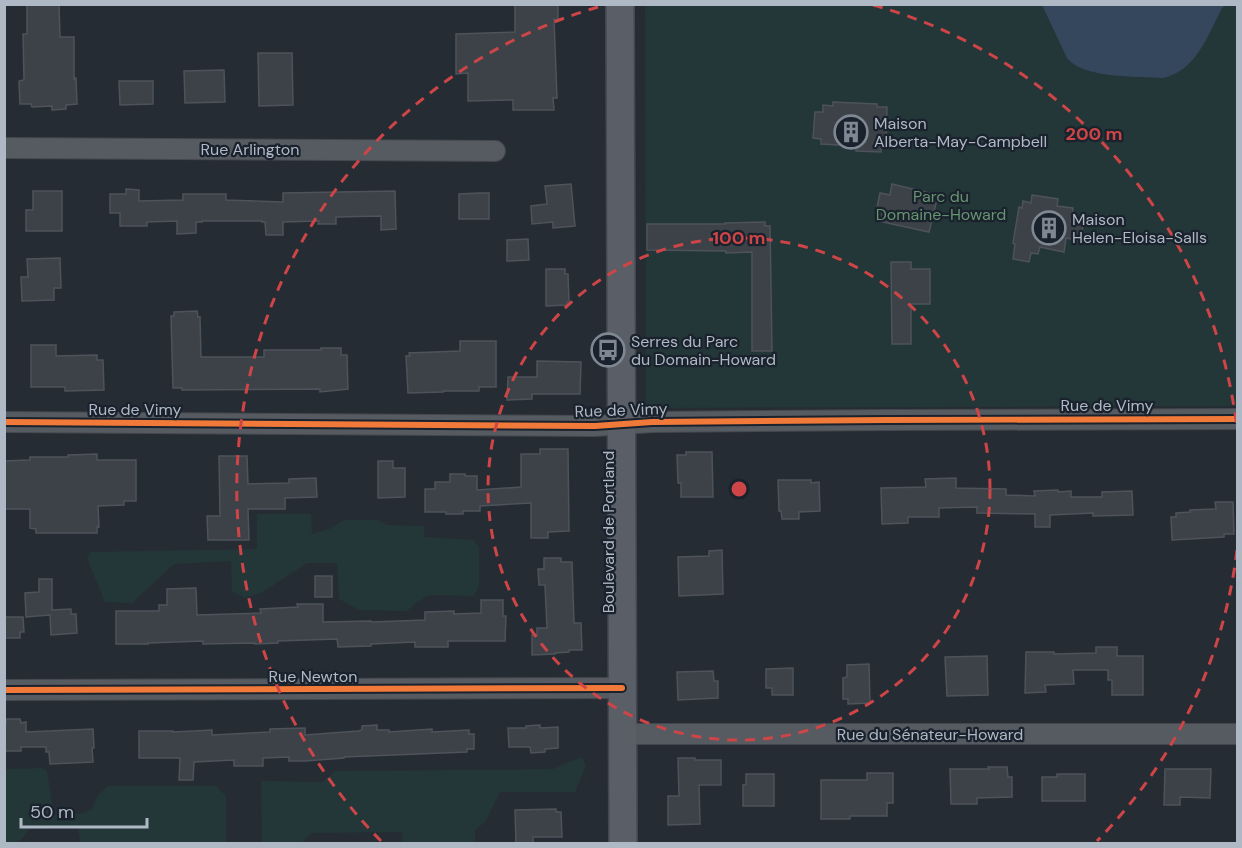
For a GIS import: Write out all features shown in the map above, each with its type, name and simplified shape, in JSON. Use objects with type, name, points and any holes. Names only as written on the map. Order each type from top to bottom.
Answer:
[{"type":"main road","name":"Boulevard de Portland","points":[[620,4],[623,843]]},
{"type":"street","name":"Rue Arlington","points":[[4,148],[495,151]]},
{"type":"street","name":"Rue de Vimy","points":[[4,422],[583,426],[651,422],[1238,419]]},
{"type":"street","name":"Rue Newton","points":[[4,690],[622,688]]},
{"type":"street","name":"Rue du Sénateur-Howard","points":[[622,734],[1238,734]]},
{"type":"green space","name":"Parc du Domaine-Howard","points":[[645,5],[1237,5],[1237,406],[646,408]]},
{"type":"green space","points":[[257,514],[311,514],[312,534],[329,529],[344,520],[378,520],[387,525],[424,526],[424,537],[473,540],[479,547],[479,587],[473,596],[429,595],[407,611],[359,610],[339,599],[337,563],[307,563],[263,592],[245,598],[232,591],[231,561],[174,564],[132,603],[105,602],[87,558],[91,552],[257,549]]},
{"type":"green space","points":[[581,757],[586,765],[575,792],[500,792],[485,822],[475,830],[475,843],[403,843],[402,832],[312,833],[301,843],[262,843],[261,781],[322,782],[335,771],[553,769]]},
{"type":"green space","points":[[42,768],[47,771],[54,815],[80,814],[92,809],[98,795],[108,786],[216,786],[226,796],[226,843],[80,843],[78,827],[29,829],[19,841],[5,843],[5,769]]},
{"type":"water","points":[[1042,5],[1226,5],[1222,8],[1206,40],[1192,60],[1184,68],[1163,78],[1098,73],[1075,65],[1067,58]]},
{"type":"building","points":[[27,4],[59,4],[60,37],[74,37],[74,79],[76,78],[77,104],[66,105],[66,109],[52,110],[52,106],[32,107],[31,104],[20,104],[19,81],[24,80],[23,34],[27,34]]},
{"type":"building","points":[[515,4],[558,4],[558,20],[554,19],[557,98],[553,98],[554,110],[513,110],[513,100],[468,101],[468,73],[456,74],[456,34],[515,32]]},
{"type":"building","points":[[258,53],[292,53],[293,105],[259,106]]},
{"type":"building","points":[[224,70],[225,102],[185,103],[184,71]]},
{"type":"building","points":[[119,81],[153,81],[153,104],[120,105]]},
{"type":"building","name":"Maison Alberta-May-Campbell","points":[[833,102],[877,104],[877,107],[887,107],[886,148],[881,148],[881,152],[856,151],[856,146],[821,144],[821,139],[813,138],[815,112],[823,112],[823,105],[833,106]]},
{"type":"building","points":[[571,184],[575,226],[553,228],[553,222],[532,224],[531,206],[547,204],[545,186]]},
{"type":"building","points":[[892,184],[938,195],[929,232],[878,221],[881,209],[877,208],[880,193],[890,195]]},
{"type":"building","points":[[126,189],[139,190],[139,201],[183,200],[183,194],[226,194],[226,200],[283,202],[283,193],[395,191],[396,229],[381,230],[381,216],[336,217],[336,224],[318,224],[319,221],[283,222],[283,235],[266,235],[265,222],[262,221],[202,221],[196,222],[196,233],[177,234],[177,221],[147,222],[147,226],[120,226],[120,213],[110,213],[110,194],[126,194]]},
{"type":"building","points":[[33,191],[62,191],[62,231],[26,231],[26,210],[33,210]]},
{"type":"building","points":[[489,193],[489,219],[459,219],[459,194]]},
{"type":"building","name":"Maison Helen-Eloisa-Salls","points":[[1032,195],[1058,199],[1057,206],[1073,208],[1071,222],[1083,224],[1081,241],[1066,238],[1064,252],[1040,247],[1038,254],[1031,253],[1029,262],[1013,259],[1015,244],[1013,243],[1019,207],[1022,208],[1023,201],[1031,203]]},
{"type":"building","points":[[765,222],[765,226],[770,226],[772,351],[752,351],[752,252],[647,250],[647,224]]},
{"type":"building","points":[[528,239],[529,260],[507,261],[507,240]]},
{"type":"building","points":[[60,258],[61,288],[54,288],[54,300],[22,301],[21,277],[28,277],[27,259]]},
{"type":"building","points":[[891,262],[911,262],[911,269],[930,269],[930,304],[911,304],[911,344],[892,344]]},
{"type":"building","points":[[546,269],[565,269],[565,274],[568,274],[569,302],[567,305],[546,306]]},
{"type":"building","points":[[197,311],[200,317],[201,357],[264,357],[264,350],[341,348],[341,355],[347,355],[348,389],[320,392],[320,389],[182,390],[182,388],[173,388],[171,316],[174,316],[174,312]]},
{"type":"building","points":[[460,341],[496,341],[496,387],[479,387],[479,391],[408,393],[406,356],[410,356],[409,353],[460,351]]},
{"type":"building","points":[[31,345],[56,345],[56,356],[97,355],[97,360],[103,360],[104,390],[65,391],[65,387],[31,387]]},
{"type":"building","points":[[537,361],[581,362],[580,394],[532,394],[532,399],[507,400],[508,377],[537,377]]},
{"type":"building","points":[[540,449],[568,449],[569,531],[548,532],[548,538],[531,538],[531,503],[480,506],[480,511],[463,511],[463,514],[425,512],[425,489],[435,489],[435,482],[450,482],[450,474],[477,476],[477,490],[521,487],[521,454],[540,454]]},
{"type":"building","points":[[686,452],[712,452],[713,497],[681,497],[677,455],[686,455]]},
{"type":"building","points":[[97,454],[97,460],[136,460],[136,501],[124,501],[124,505],[98,506],[97,533],[36,533],[36,529],[30,528],[30,509],[4,509],[4,461],[30,460],[30,457]]},
{"type":"building","points":[[219,456],[247,456],[248,484],[289,483],[289,479],[316,478],[317,497],[285,498],[285,509],[248,509],[249,540],[208,540],[207,516],[220,516]]},
{"type":"building","points":[[378,461],[393,461],[393,468],[405,468],[405,497],[378,498]]},
{"type":"building","points":[[956,478],[956,488],[1006,489],[1006,495],[1035,496],[1034,491],[1058,490],[1058,492],[1071,491],[1071,497],[1102,497],[1102,492],[1132,491],[1133,515],[1093,516],[1093,513],[1050,515],[1050,527],[1035,527],[1035,514],[977,513],[977,507],[939,508],[939,517],[908,517],[908,523],[882,524],[881,488],[926,487],[925,479]]},
{"type":"building","points":[[778,480],[819,482],[820,511],[799,512],[799,519],[782,519],[781,511],[779,511]]},
{"type":"building","points":[[1215,502],[1233,502],[1234,534],[1224,534],[1224,537],[1172,540],[1171,517],[1176,517],[1176,513],[1190,512],[1190,510],[1216,509]]},
{"type":"building","points":[[722,550],[723,594],[679,596],[678,557],[709,556],[709,551]]},
{"type":"building","points":[[544,558],[561,558],[561,562],[572,562],[574,623],[581,623],[582,650],[532,655],[532,635],[537,635],[537,628],[547,628],[545,585],[539,585],[538,569],[544,569]]},
{"type":"building","points":[[315,576],[332,576],[332,597],[315,597]]},
{"type":"building","points":[[39,579],[52,579],[52,610],[71,609],[71,614],[76,614],[77,633],[51,635],[50,615],[26,617],[25,593],[39,592]]},
{"type":"building","points":[[196,588],[197,615],[261,613],[260,609],[298,607],[297,604],[323,604],[323,622],[425,620],[425,612],[481,613],[481,600],[503,600],[503,616],[506,616],[505,641],[448,641],[448,647],[415,647],[415,642],[338,647],[337,639],[255,644],[203,644],[203,641],[116,644],[116,611],[159,611],[159,605],[167,605],[167,589]]},
{"type":"building","points":[[4,617],[23,617],[24,632],[20,632],[20,638],[4,638]]},
{"type":"building","points":[[1096,647],[1117,647],[1117,656],[1143,656],[1143,695],[1112,695],[1112,680],[1108,680],[1108,670],[1073,670],[1074,684],[1045,685],[1046,692],[1025,693],[1026,652],[1096,653]]},
{"type":"building","points":[[987,656],[988,695],[947,696],[945,657]]},
{"type":"building","points":[[869,664],[870,703],[848,704],[848,699],[843,699],[843,678],[847,677],[847,665]]},
{"type":"building","points":[[793,668],[793,695],[772,695],[772,688],[766,688],[766,669]]},
{"type":"building","points":[[713,671],[714,681],[718,681],[718,698],[678,700],[677,672]]},
{"type":"building","points":[[6,719],[20,719],[21,723],[26,722],[26,732],[93,729],[93,762],[50,764],[46,747],[21,747],[21,751],[4,751]]},
{"type":"building","points":[[377,725],[377,730],[389,730],[389,732],[432,729],[432,732],[469,730],[469,734],[474,734],[474,749],[467,749],[467,752],[344,757],[305,761],[289,761],[289,757],[263,758],[263,766],[234,766],[234,760],[194,762],[193,780],[179,780],[180,758],[139,758],[139,731],[212,730],[212,735],[305,728],[305,735],[358,731],[362,730],[362,726]]},
{"type":"building","points":[[540,725],[540,728],[558,727],[558,748],[531,753],[530,747],[509,747],[508,728]]},
{"type":"building","points":[[678,758],[721,760],[721,785],[699,785],[700,824],[668,825],[668,796],[679,796]]},
{"type":"building","points":[[988,767],[1007,767],[1008,777],[1012,777],[1012,797],[977,798],[977,804],[951,804],[950,769],[989,769]]},
{"type":"building","points":[[1165,769],[1211,769],[1210,798],[1180,797],[1180,805],[1164,805]]},
{"type":"building","points":[[867,773],[893,773],[893,803],[887,803],[887,816],[821,819],[821,780],[867,780]]},
{"type":"building","points":[[746,774],[774,774],[774,806],[743,806],[743,785],[746,785]]},
{"type":"building","points":[[1057,774],[1085,774],[1085,801],[1042,801],[1042,777],[1057,777]]},
{"type":"building","points":[[556,809],[556,812],[561,812],[562,837],[533,837],[533,843],[516,843],[515,810]]},
{"type":"cycle path","points":[[4,422],[595,426],[652,422],[1238,419]]},
{"type":"cycle path","points":[[4,690],[622,688]]},
{"type":"place","name":"Maison Alberta-May-Campbell","points":[[851,132]]},
{"type":"place","name":"Maison Helen-Eloisa-Salls","points":[[1049,228]]},
{"type":"place","name":"Serres du Parc du Domain-Howard","points":[[608,350]]}]
